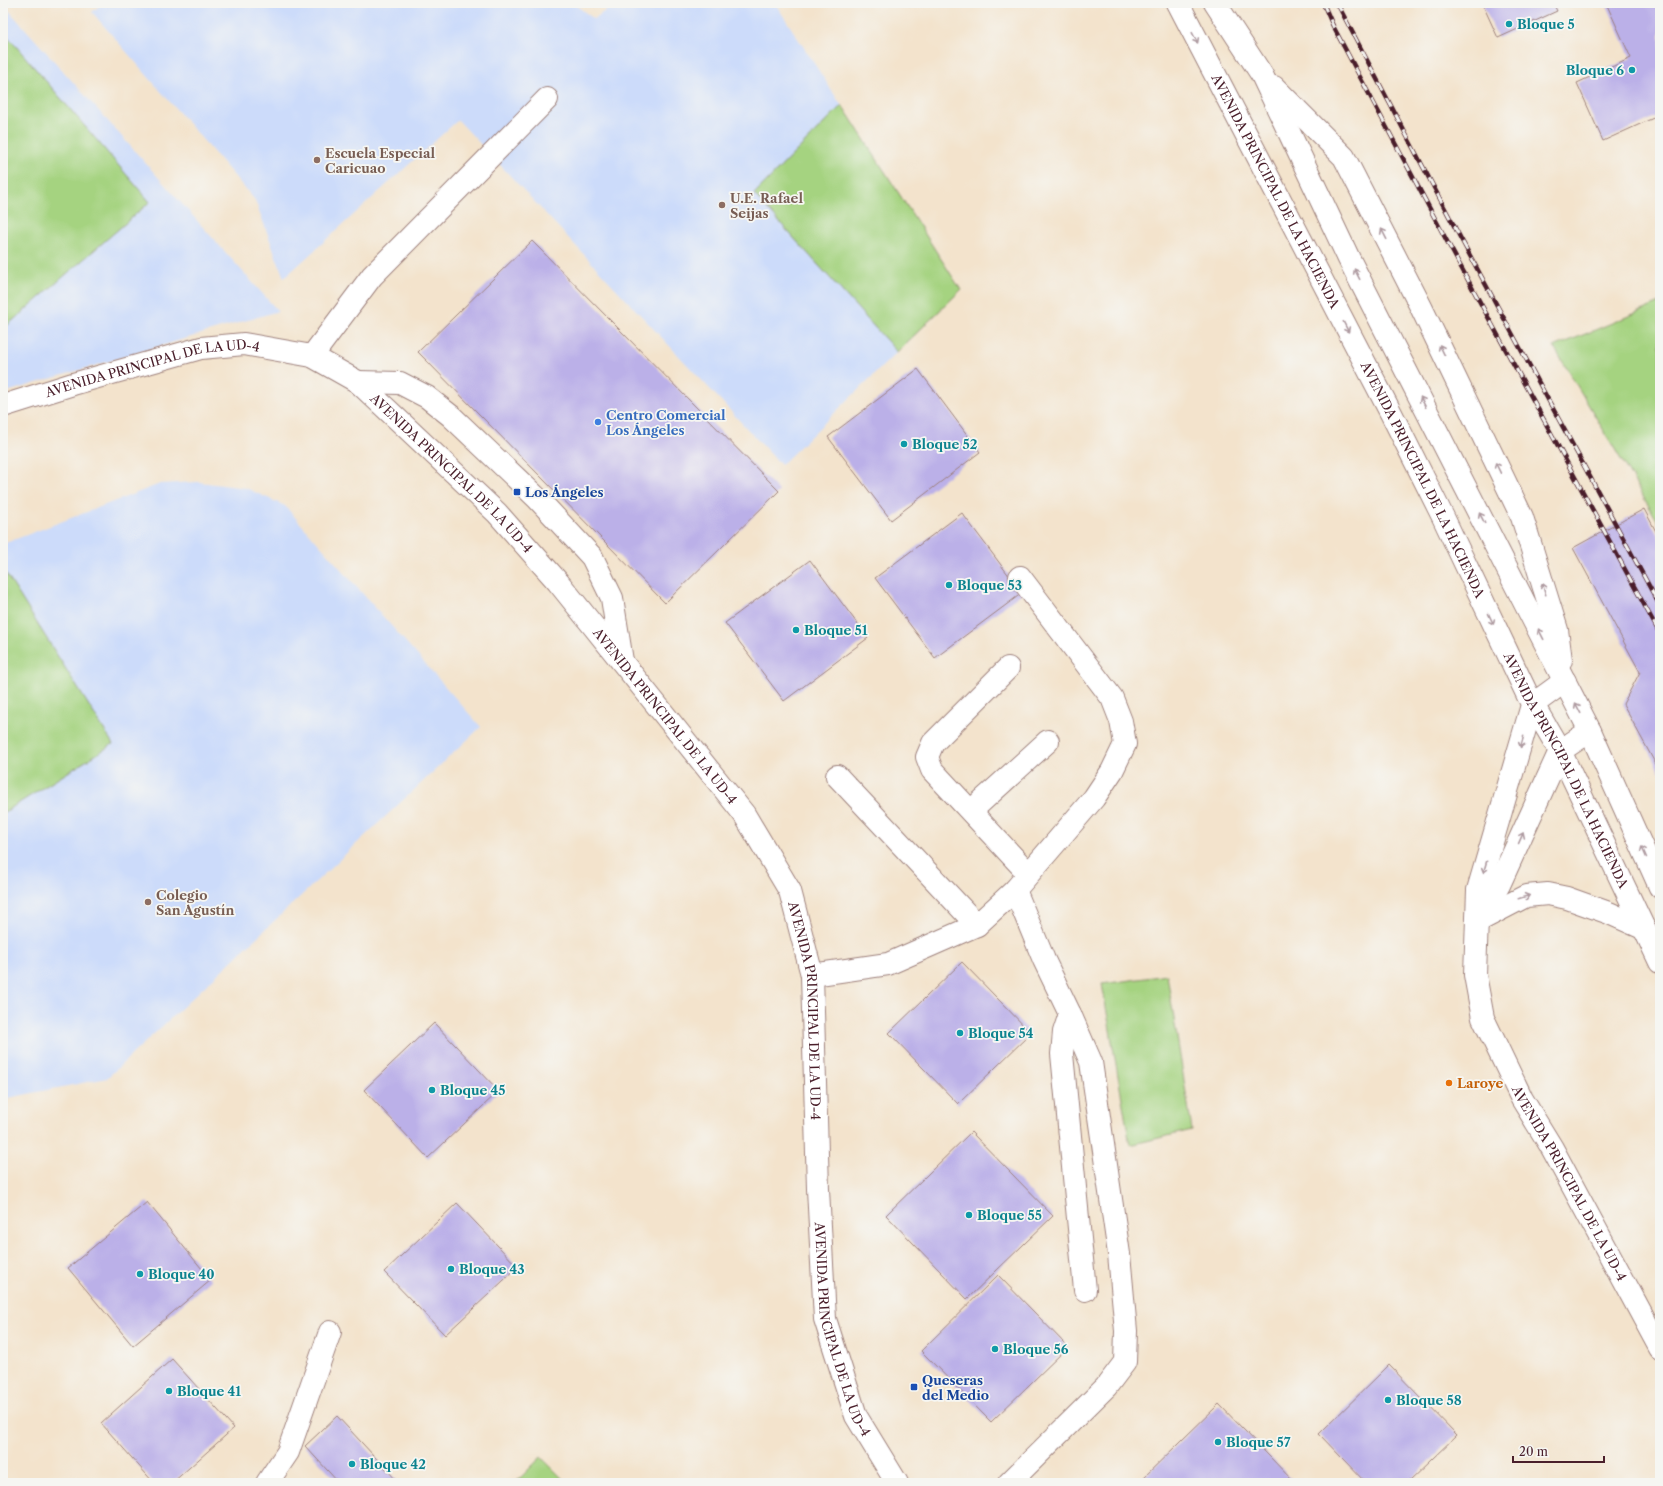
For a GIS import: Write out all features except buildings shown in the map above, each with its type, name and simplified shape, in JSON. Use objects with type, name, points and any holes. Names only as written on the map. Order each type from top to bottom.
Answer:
[{"type":"street","name":"AVENIDA PRINCIPAL DE LA HACIENDA","points":[[1178,3],[1392,415],[1443,517],[1532,704],[1560,751],[1660,962]]},
{"type":"street","points":[[1215,3],[1262,75],[1349,259],[1590,731],[1660,887]]},
{"type":"street","points":[[1262,75],[1344,157],[1421,307],[1522,518],[1557,630],[1565,681]]},
{"type":"street","points":[[312,356],[372,276],[547,99]]},
{"type":"street","name":"AVENIDA PRINCIPAL DE LA UD-4","points":[[3,406],[73,384],[201,348],[244,344],[312,356],[358,382],[497,514],[558,582],[744,814],[790,891],[812,975],[818,1189],[825,1319],[856,1416],[897,1483]]},
{"type":"street","points":[[358,382],[400,383],[427,397],[451,416],[537,498],[592,557],[612,598],[622,662]]},
{"type":"street","points":[[812,975],[888,964],[977,925],[1015,890],[1028,873],[1094,798],[1112,771],[1125,744],[1121,721],[1112,698],[1020,577]]},
{"type":"street","points":[[1008,668],[933,743],[927,757],[932,770],[1028,873]]},
{"type":"street","points":[[1532,704],[1565,681]]},
{"type":"street","name":"AVENIDA PRINCIPAL DE LA UD-4","points":[[1532,704],[1478,890],[1475,975],[1483,1018],[1522,1099],[1552,1148],[1660,1348]]},
{"type":"street","points":[[1560,751],[1590,731]]},
{"type":"street","points":[[971,811],[1048,741]]},
{"type":"street","name":"AVENIDA PRINCIPAL DE LA UD-4","points":[[1477,922],[1499,885],[1560,751]]},
{"type":"street","points":[[837,776],[977,925]]},
{"type":"street","points":[[1009,1483],[1106,1387],[1125,1362],[1126,1330],[1119,1254],[1091,1062],[1044,960],[1015,890]]},
{"type":"street","points":[[1477,922],[1526,896],[1548,894],[1567,898],[1609,913],[1645,929]]},
{"type":"street","points":[[1070,1014],[1064,1032],[1062,1054],[1086,1290]]},
{"type":"street","points":[[267,1483],[288,1452],[330,1332]]},
{"type":"shaded area","name":"U.E. Rafael Seijas","points":[[103,3],[573,3],[594,19],[616,3],[775,3],[961,290],[781,465],[458,120],[284,278],[255,200],[92,12]]},
{"type":"shaded area","points":[[3,4],[278,311],[3,393]]},
{"type":"shaded area","name":"Colegio San Agustín","points":[[199,482],[246,488],[285,506],[481,727],[107,1078],[3,1099],[3,544],[160,484]]},
{"type":"green space","points":[[3,31],[150,202],[3,329]]},
{"type":"green space","points":[[842,105],[961,290],[897,352],[754,194]]},
{"type":"green space","points":[[1660,303],[1660,525],[1554,347]]},
{"type":"green space","points":[[3,569],[113,744],[3,813]]},
{"type":"green space","points":[[1167,975],[1192,1130],[1130,1145],[1102,984]]},
{"type":"green space","points":[[541,1457],[567,1483],[515,1483]]},
{"type":"railway","points":[[1323,3],[1333,26],[1449,245],[1660,634]]},
{"type":"railway","points":[[1337,3],[1461,239],[1660,606]]},
{"type":"place","name":"Bloque 5","points":[[1509,24]]},
{"type":"place","name":"Bloque 6","points":[[1632,70]]},
{"type":"place","name":"Escuela Especial Caricuao","points":[[317,160]]},
{"type":"place","name":"U.E. Rafael Seijas","points":[[722,205]]},
{"type":"place","name":"Centro Comercial Los Ángeles","points":[[598,422]]},
{"type":"place","name":"Bloque 52","points":[[904,444]]},
{"type":"place","name":"Los Ángeles","points":[[517,492]]},
{"type":"place","name":"Bloque 53","points":[[949,585]]},
{"type":"place","name":"Bloque 51","points":[[796,630]]},
{"type":"place","name":"Colegio San Agustín","points":[[148,902]]},
{"type":"place","name":"Bloque 54","points":[[960,1033]]},
{"type":"place","name":"Laroye","points":[[1449,1083]]},
{"type":"place","name":"Bloque 45","points":[[432,1090]]},
{"type":"place","name":"Bloque 55","points":[[969,1215]]},
{"type":"place","name":"Bloque 43","points":[[451,1269]]},
{"type":"place","name":"Bloque 40","points":[[140,1274]]},
{"type":"place","name":"Bloque 56","points":[[995,1349]]},
{"type":"place","name":"Queseras del Medio","points":[[914,1387]]},
{"type":"place","name":"Bloque 41","points":[[169,1391]]},
{"type":"place","name":"Bloque 58","points":[[1388,1400]]},
{"type":"place","name":"Bloque 57","points":[[1218,1442]]},
{"type":"place","name":"Bloque 42","points":[[352,1464]]}]
